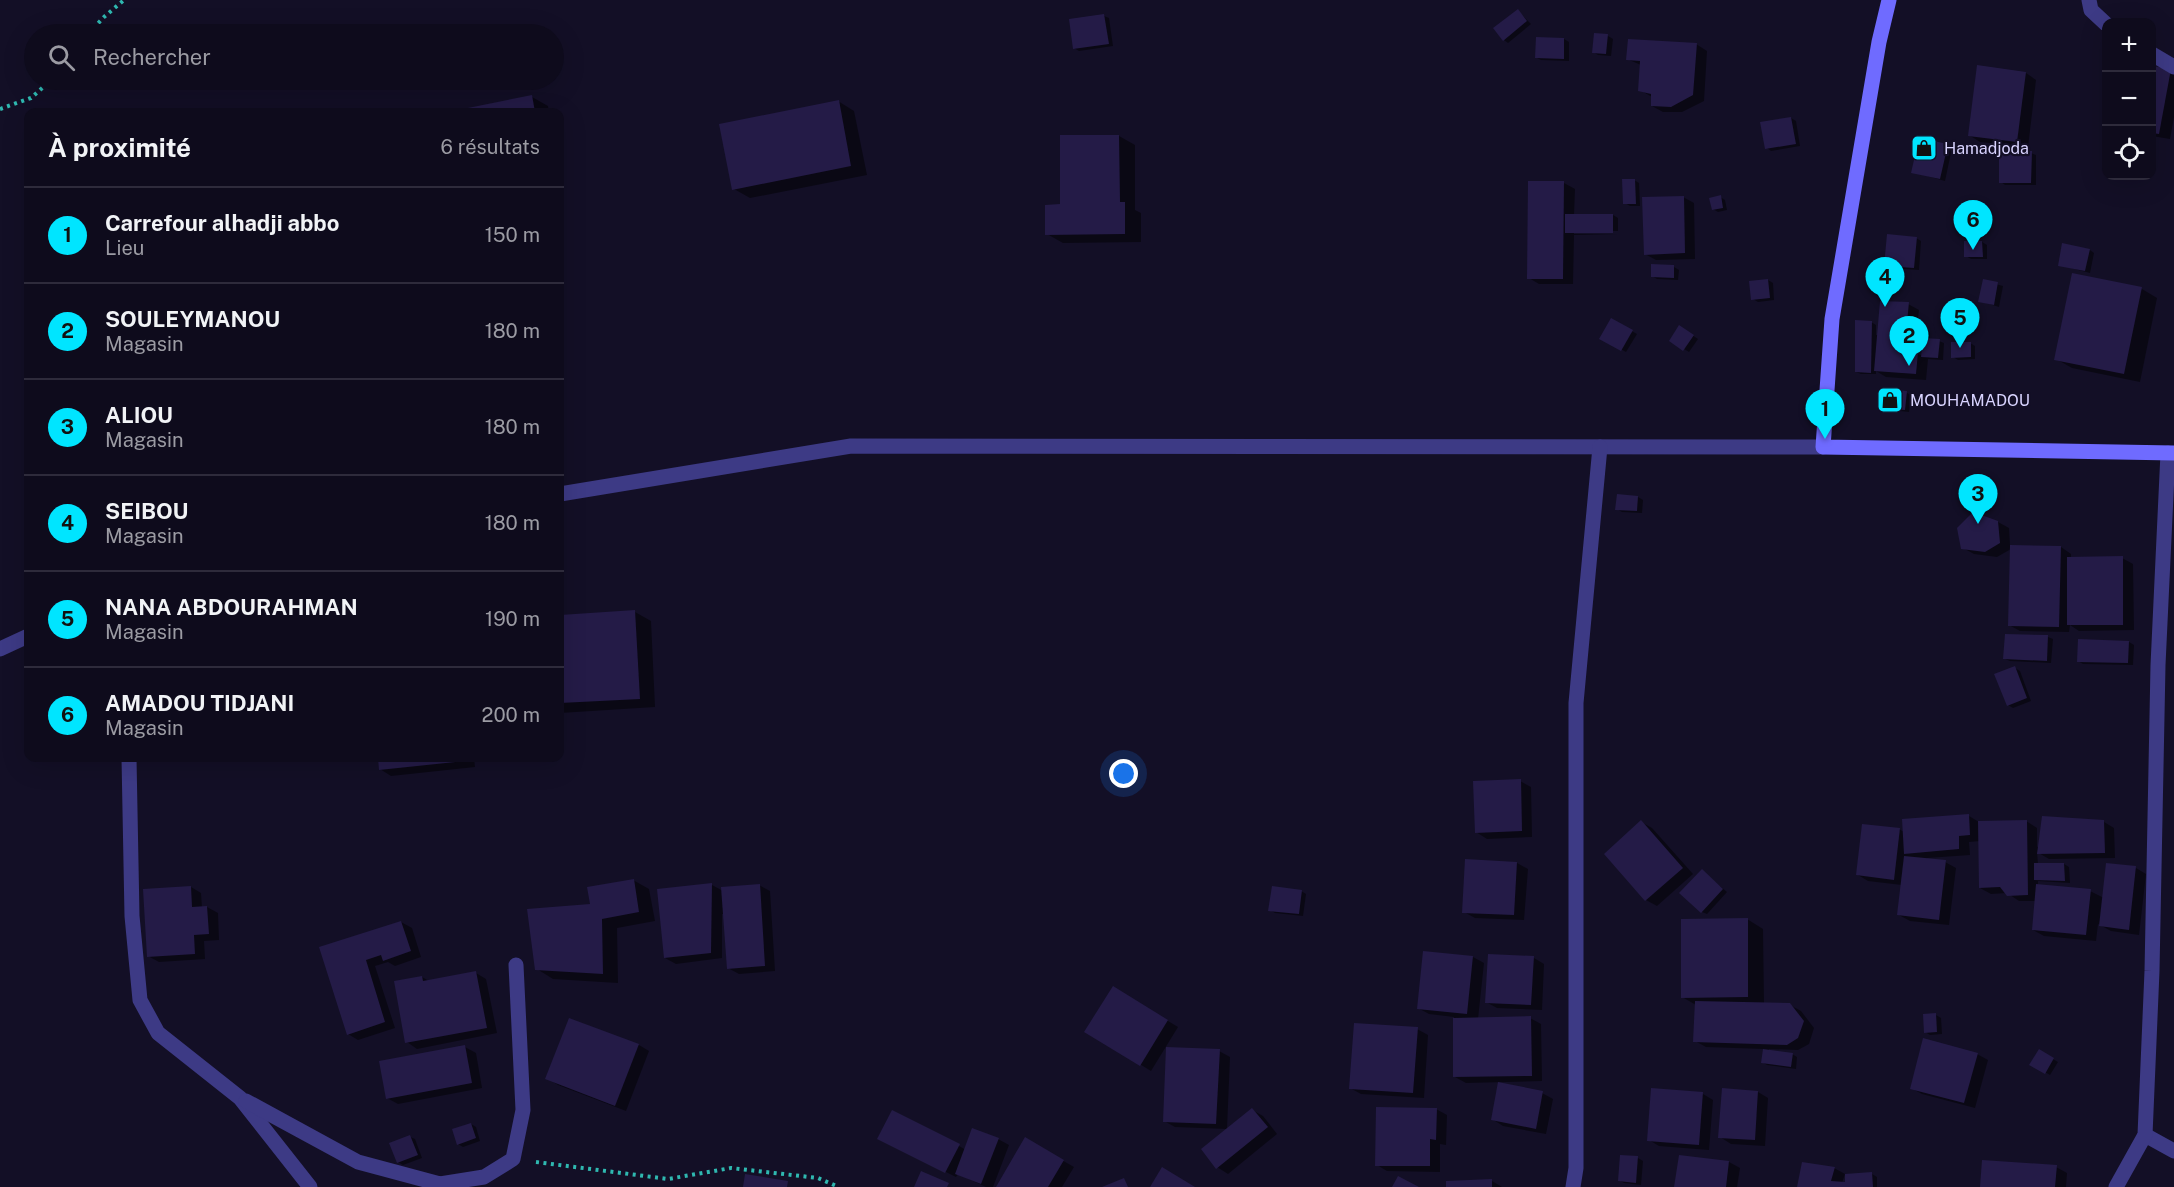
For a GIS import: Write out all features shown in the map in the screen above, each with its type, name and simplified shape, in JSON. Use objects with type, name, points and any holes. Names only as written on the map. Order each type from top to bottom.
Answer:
[{"type":"street","points":[[1823,447],[1832,319],[1879,42],[1889,0]]},
{"type":"street","points":[[2089,0],[2091,10],[2102,20]]},
{"type":"street","points":[[2156,57],[2174,67]]},
{"type":"street","points":[[564,493],[850,446],[1823,447],[2171,453],[2158,665],[2152,971],[2145,1135],[2116,1187]]},
{"type":"street","points":[[1573,1187],[1576,1168],[1576,703],[1600,447]]},
{"type":"street","points":[[0,649],[24,638]]},
{"type":"street","points":[[129,762],[132,916],[140,1000],[158,1033],[240,1098],[358,1162],[440,1184],[484,1178],[513,1159],[523,1110],[516,965]]},
{"type":"street","points":[[240,1098],[310,1187]]},
{"type":"street","points":[[2145,1135],[2174,1151]]},
{"type":"path","points":[[97,24],[124,0]]},
{"type":"path","points":[[0,109],[31,98],[40,90]]},
{"type":"path","points":[[513,1159],[668,1179],[731,1168],[818,1178],[839,1187]]},
{"type":"building","points":[[1518,9],[1527,21],[1503,41],[1493,28]]},
{"type":"building","points":[[1104,14],[1109,44],[1073,49],[1069,19]]},
{"type":"building","points":[[1594,33],[1608,34],[1606,54],[1592,53]]},
{"type":"building","points":[[1536,37],[1564,38],[1564,59],[1535,58]]},
{"type":"building","points":[[1628,39],[1697,43],[1693,95],[1671,107],[1651,106],[1651,94],[1638,91],[1640,61],[1626,60]]},
{"type":"building","points":[[1977,65],[2026,72],[2017,142],[1968,136]]},
{"type":"building","points":[[2156,67],[2171,69],[2159,134],[2156,134]]},
{"type":"building","points":[[532,95],[534,108],[468,108]]},
{"type":"building","points":[[839,100],[851,166],[732,190],[719,124]]},
{"type":"building","points":[[1791,117],[1796,144],[1765,149],[1760,122]]},
{"type":"building","points":[[1060,135],[1119,135],[1120,202],[1125,202],[1125,234],[1045,235],[1045,205],[1060,204]]},
{"type":"building","points":[[1919,138],[1948,144],[1940,179],[1911,173]]},
{"type":"building","points":[[1999,151],[2032,151],[2031,183],[1999,183]]},
{"type":"building","points":[[1622,179],[1635,179],[1636,204],[1623,204]]},
{"type":"building","points":[[1528,181],[1564,181],[1563,279],[1527,279]]},
{"type":"building","points":[[1721,195],[1723,208],[1712,210],[1709,198]]},
{"type":"building","points":[[1684,196],[1685,253],[1644,255],[1642,197]]},
{"type":"building","points":[[1565,214],[1613,214],[1613,233],[1565,233]]},
{"type":"building","points":[[1887,234],[1917,237],[1914,268],[1884,266]]},
{"type":"building","points":[[1964,241],[1982,241],[1983,257],[1964,257]]},
{"type":"building","points":[[2062,243],[2090,249],[2085,271],[2058,266]]},
{"type":"building","points":[[1651,264],[1674,265],[1674,278],[1651,277]]},
{"type":"building","points":[[2072,273],[2142,287],[2124,374],[2054,360]]},
{"type":"building","points":[[1768,279],[1770,298],[1751,300],[1749,281]]},
{"type":"building","points":[[1983,279],[1998,282],[1994,305],[1978,302]]},
{"type":"building","points":[[1880,301],[1909,302],[1907,323],[1920,324],[1919,339],[1905,339],[1905,351],[1918,352],[1916,374],[1874,371]]},
{"type":"building","points":[[1611,318],[1633,330],[1621,351],[1599,339]]},
{"type":"building","points":[[1855,320],[1872,321],[1871,373],[1855,372]]},
{"type":"building","points":[[1679,325],[1694,335],[1683,351],[1669,341]]},
{"type":"building","points":[[1923,338],[1940,339],[1938,358],[1921,357]]},
{"type":"building","points":[[1951,342],[1971,342],[1971,357],[1951,358]]},
{"type":"building","points":[[1886,389],[1907,391],[1905,410],[1884,408]]},
{"type":"building","points":[[1617,494],[1638,496],[1637,511],[1615,510]]},
{"type":"building","points":[[1973,512],[1998,521],[2000,543],[1985,552],[1961,549],[1957,528]]},
{"type":"building","points":[[2010,545],[2061,546],[2059,627],[2008,626]]},
{"type":"building","points":[[2123,556],[2123,625],[2067,625],[2067,557]]},
{"type":"building","points":[[635,610],[640,699],[564,703],[564,615]]},
{"type":"building","points":[[2005,634],[2048,635],[2047,661],[2003,659]]},
{"type":"building","points":[[2078,639],[2129,641],[2128,663],[2077,662]]},
{"type":"building","points":[[2015,666],[2027,698],[2007,706],[1994,674]]},
{"type":"building","points":[[378,762],[455,762],[379,770]]},
{"type":"building","points":[[1521,779],[1522,831],[1475,833],[1473,781]]},
{"type":"building","points":[[1969,814],[1970,835],[1959,836],[1959,849],[1904,854],[1902,819]]},
{"type":"building","points":[[2042,816],[2104,820],[2105,853],[2037,854]]},
{"type":"building","points":[[1641,820],[1683,868],[1645,901],[1604,854]]},
{"type":"building","points":[[2027,820],[2028,895],[2007,896],[2000,887],[1979,888],[1978,821]]},
{"type":"building","points":[[1862,824],[1900,828],[1894,880],[1856,875]]},
{"type":"building","points":[[1904,856],[1946,860],[1939,920],[1897,915]]},
{"type":"building","points":[[1465,859],[1517,862],[1514,915],[1462,913]]},
{"type":"building","points":[[2034,863],[2064,863],[2065,881],[2034,880]]},
{"type":"building","points":[[2106,863],[2136,866],[2129,930],[2099,926]]},
{"type":"building","points":[[1702,869],[1723,889],[1701,913],[1679,893]]},
{"type":"building","points":[[634,879],[639,912],[602,919],[603,974],[535,970],[527,909],[590,904],[587,887]]},
{"type":"building","points":[[712,883],[711,953],[664,958],[657,889]]},
{"type":"building","points":[[760,884],[765,966],[727,969],[721,887]]},
{"type":"building","points":[[2036,884],[2091,889],[2086,935],[2032,930]]},
{"type":"building","points":[[191,886],[192,907],[207,906],[209,934],[194,935],[195,954],[147,957],[143,889]]},
{"type":"building","points":[[1272,886],[1302,890],[1299,914],[1268,911]]},
{"type":"building","points":[[1748,918],[1748,997],[1681,998],[1681,919]]},
{"type":"building","points":[[401,921],[411,951],[383,961],[381,955],[366,960],[385,1022],[347,1035],[319,947]]},
{"type":"building","points":[[1423,951],[1473,956],[1467,1014],[1417,1009]]},
{"type":"building","points":[[1488,954],[1534,956],[1531,1005],[1485,1003]]},
{"type":"building","points":[[476,971],[487,1028],[405,1043],[394,981],[422,976],[423,981]]},
{"type":"building","points":[[1113,986],[1168,1020],[1140,1066],[1084,1032]]},
{"type":"building","points":[[1695,1001],[1790,1003],[1804,1021],[1798,1038],[1787,1045],[1693,1042]]},
{"type":"building","points":[[1936,1013],[1937,1032],[1924,1033],[1923,1014]]},
{"type":"building","points":[[1531,1016],[1532,1076],[1453,1077],[1453,1018]]},
{"type":"building","points":[[569,1018],[639,1044],[615,1106],[545,1079]]},
{"type":"building","points":[[1354,1023],[1418,1027],[1413,1093],[1349,1089]]},
{"type":"building","points":[[1923,1038],[1978,1053],[1964,1103],[1910,1089]]},
{"type":"building","points":[[465,1045],[472,1083],[386,1099],[379,1061]]},
{"type":"building","points":[[1166,1047],[1220,1049],[1216,1124],[1163,1122]]},
{"type":"building","points":[[1763,1049],[1793,1053],[1791,1067],[1761,1063]]},
{"type":"building","points":[[2039,1049],[2054,1058],[2045,1074],[2029,1065]]},
{"type":"building","points":[[1498,1082],[1543,1091],[1536,1129],[1491,1120]]},
{"type":"building","points":[[1651,1088],[1703,1092],[1699,1145],[1647,1141]]},
{"type":"building","points":[[1722,1088],[1758,1091],[1755,1140],[1718,1138]]},
{"type":"building","points":[[1376,1107],[1437,1108],[1436,1140],[1430,1139],[1430,1166],[1375,1166]]},
{"type":"building","points":[[1252,1108],[1268,1127],[1216,1169],[1201,1149]]},
{"type":"building","points":[[892,1110],[960,1144],[945,1173],[877,1139]]},
{"type":"building","points":[[471,1123],[476,1138],[457,1145],[452,1129]]},
{"type":"building","points":[[972,1128],[999,1138],[981,1184],[955,1174]]},
{"type":"building","points":[[410,1135],[418,1155],[397,1163],[389,1143]]},
{"type":"building","points":[[1025,1137],[1064,1160],[1048,1187],[996,1187]]},
{"type":"building","points":[[1620,1155],[1638,1156],[1636,1183],[1618,1181]]},
{"type":"building","points":[[1679,1155],[1729,1161],[1726,1187],[1674,1187]]},
{"type":"building","points":[[1982,1160],[2057,1165],[2055,1187],[1980,1187]]},
{"type":"building","points":[[1802,1162],[1835,1167],[1831,1181],[1845,1182],[1845,1174],[1872,1172],[1873,1187],[1797,1187]]},
{"type":"building","points":[[1162,1167],[1195,1187],[1150,1187]]},
{"type":"building","points":[[921,1171],[949,1183],[947,1187],[914,1187]]},
{"type":"building","points":[[745,1174],[788,1181],[787,1187],[743,1187]]},
{"type":"building","points":[[1398,1176],[1419,1187],[1392,1187]]},
{"type":"building","points":[[1124,1178],[1128,1187],[1102,1187]]},
{"type":"building","points":[[1492,1179],[1492,1187],[1446,1187],[1446,1181]]},
{"type":"place","name":"Hamadjoda","points":[[1924,148]]},
{"type":"place","name":"AMADOU TIDJANI","points":[[1973,250]]},
{"type":"place","name":"SEIBOU","points":[[1885,307]]},
{"type":"place","name":"NANA ABDOURAHMAN","points":[[1960,348]]},
{"type":"place","name":"SOULEYMANOU","points":[[1909,366]]},
{"type":"place","name":"MOUHAMADOU","points":[[1890,400]]},
{"type":"place","name":"Carrefour alhadji abbo","points":[[1825,439]]},
{"type":"place","name":"ALIOU","points":[[1978,524]]}]
